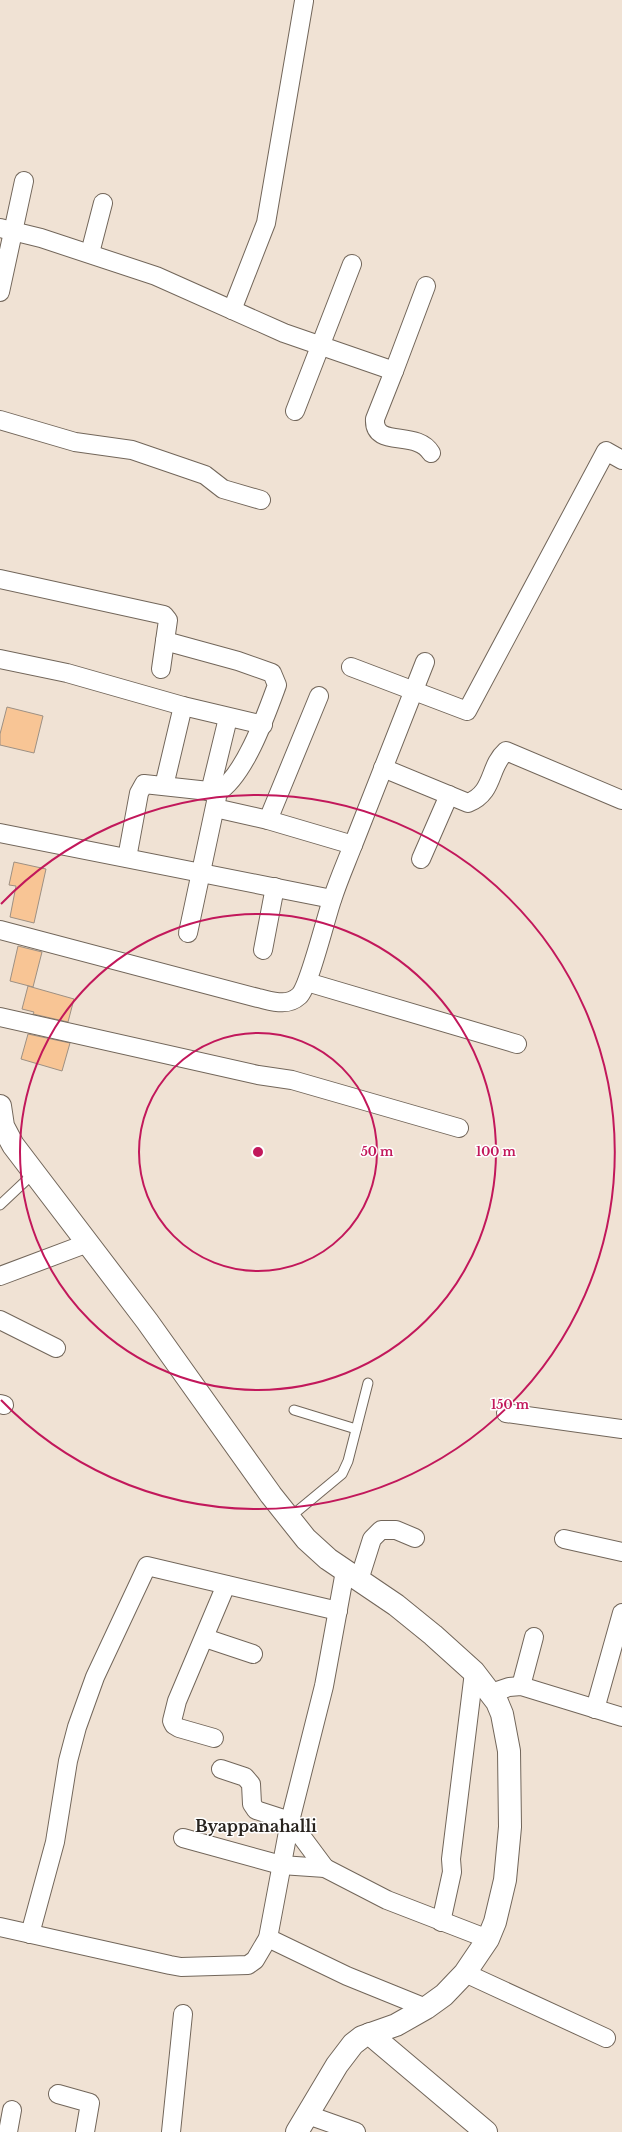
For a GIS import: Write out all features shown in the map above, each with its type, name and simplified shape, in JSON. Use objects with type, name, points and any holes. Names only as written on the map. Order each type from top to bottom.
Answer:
[{"type":"main road","points":[[1,1120],[13,1145],[88,1243],[289,1518],[312,1546],[396,1605],[474,1672],[491,1692],[497,1702],[507,1733],[511,1794],[509,1840],[505,1880],[495,1922],[488,1939],[465,1973],[444,1995],[426,2008],[396,2025],[362,2037],[346,2052],[302,2124]]},
{"type":"main road","points":[[370,2034],[486,2132]]},
{"type":"street","points":[[232,310],[266,223],[304,2]]},
{"type":"street","points":[[0,292],[7,230],[24,181]]},
{"type":"street","points":[[90,253],[103,203]]},
{"type":"street","points":[[7,230],[90,253],[156,276],[284,333],[394,371]]},
{"type":"street","points":[[296,410],[352,264]]},
{"type":"street","points":[[426,286],[375,419],[375,427],[378,433],[385,436],[423,444],[431,453]]},
{"type":"street","points":[[0,420],[76,442],[132,450],[205,475],[223,489],[261,500]]},
{"type":"street","points":[[351,667],[468,711],[606,451],[622,460]]},
{"type":"street","points":[[0,578],[159,612],[168,620],[160,669]]},
{"type":"street","points":[[165,642],[238,661],[272,673],[277,685],[263,725],[235,776],[228,786],[214,797]]},
{"type":"street","points":[[0,659],[67,673],[228,718],[263,725]]},
{"type":"street","points":[[0,930],[280,1003],[289,1002],[300,995],[307,982],[332,899],[425,662]]},
{"type":"street","points":[[268,820],[319,696]]},
{"type":"street","points":[[164,786],[183,706]]},
{"type":"street","points":[[188,933],[203,873],[214,797],[228,718]]},
{"type":"street","points":[[383,768],[468,803],[479,799],[487,788],[499,758],[506,751],[622,800]]},
{"type":"street","points":[[127,858],[139,793],[144,784],[164,786],[214,797],[268,820],[353,845]]},
{"type":"street","points":[[421,859],[449,795]]},
{"type":"street","points":[[0,833],[332,899]]},
{"type":"street","points":[[263,950],[274,887]]},
{"type":"street","points":[[307,982],[517,1044]]},
{"type":"street","points":[[0,1017],[258,1075],[292,1080],[459,1128]]},
{"type":"street","points":[[0,1276],[88,1243]]},
{"type":"street","points":[[0,1320],[56,1348]]},
{"type":"street","points":[[506,1413],[622,1429]]},
{"type":"street","points":[[0,1927],[181,1967],[248,1965],[255,1960],[268,1938],[290,1822],[324,1686],[338,1611],[352,1575],[372,1539],[381,1530],[396,1530],[416,1538]]},
{"type":"street","points":[[564,1539],[622,1552]]},
{"type":"street","points":[[30,1934],[55,1842],[68,1761],[77,1727],[95,1676],[147,1566],[338,1611]]},
{"type":"street","points":[[214,1738],[179,1728],[174,1725],[172,1721],[177,1701],[205,1638],[226,1585]]},
{"type":"street","points":[[595,1709],[622,1613]]},
{"type":"street","points":[[521,1686],[534,1637]]},
{"type":"street","points":[[205,1638],[253,1654]]},
{"type":"street","points":[[442,1922],[452,1872],[451,1859],[474,1672]]},
{"type":"street","points":[[491,1692],[509,1687],[521,1686],[622,1717]]},
{"type":"street","points":[[221,1768],[245,1777],[251,1784],[252,1804],[256,1810],[290,1822],[325,1868]]},
{"type":"street","points":[[183,1838],[281,1865],[325,1868],[387,1900],[488,1939]]},
{"type":"street","points":[[268,1938],[347,1976],[426,2008]]},
{"type":"street","points":[[465,1973],[606,2038]]},
{"type":"street","points":[[171,2132],[184,2014]]},
{"type":"street","points":[[58,2094],[90,2103],[85,2132]]},
{"type":"street","points":[[8,2132],[12,2110]]},
{"type":"street","points":[[302,2124],[356,2132]]},
{"type":"lane","points":[[0,1205],[34,1173]]},
{"type":"lane","points":[[289,1518],[342,1474],[348,1461],[368,1383]]},
{"type":"lane","points":[[294,1410],[356,1429]]},
{"type":"building","points":[[7,707],[43,716],[34,753],[0,745],[0,734]]},
{"type":"building","points":[[14,862],[46,869],[34,923],[10,917],[16,886],[9,885]]},
{"type":"building","points":[[18,946],[42,952],[33,987],[10,981]]},
{"type":"building","points":[[28,986],[74,999],[68,1022],[33,1014],[34,1012],[22,1009]]},
{"type":"building","points":[[28,1034],[70,1043],[62,1071],[21,1059]]},
{"type":"district","name":"Byappanahalli","points":[[256,1826]]}]
